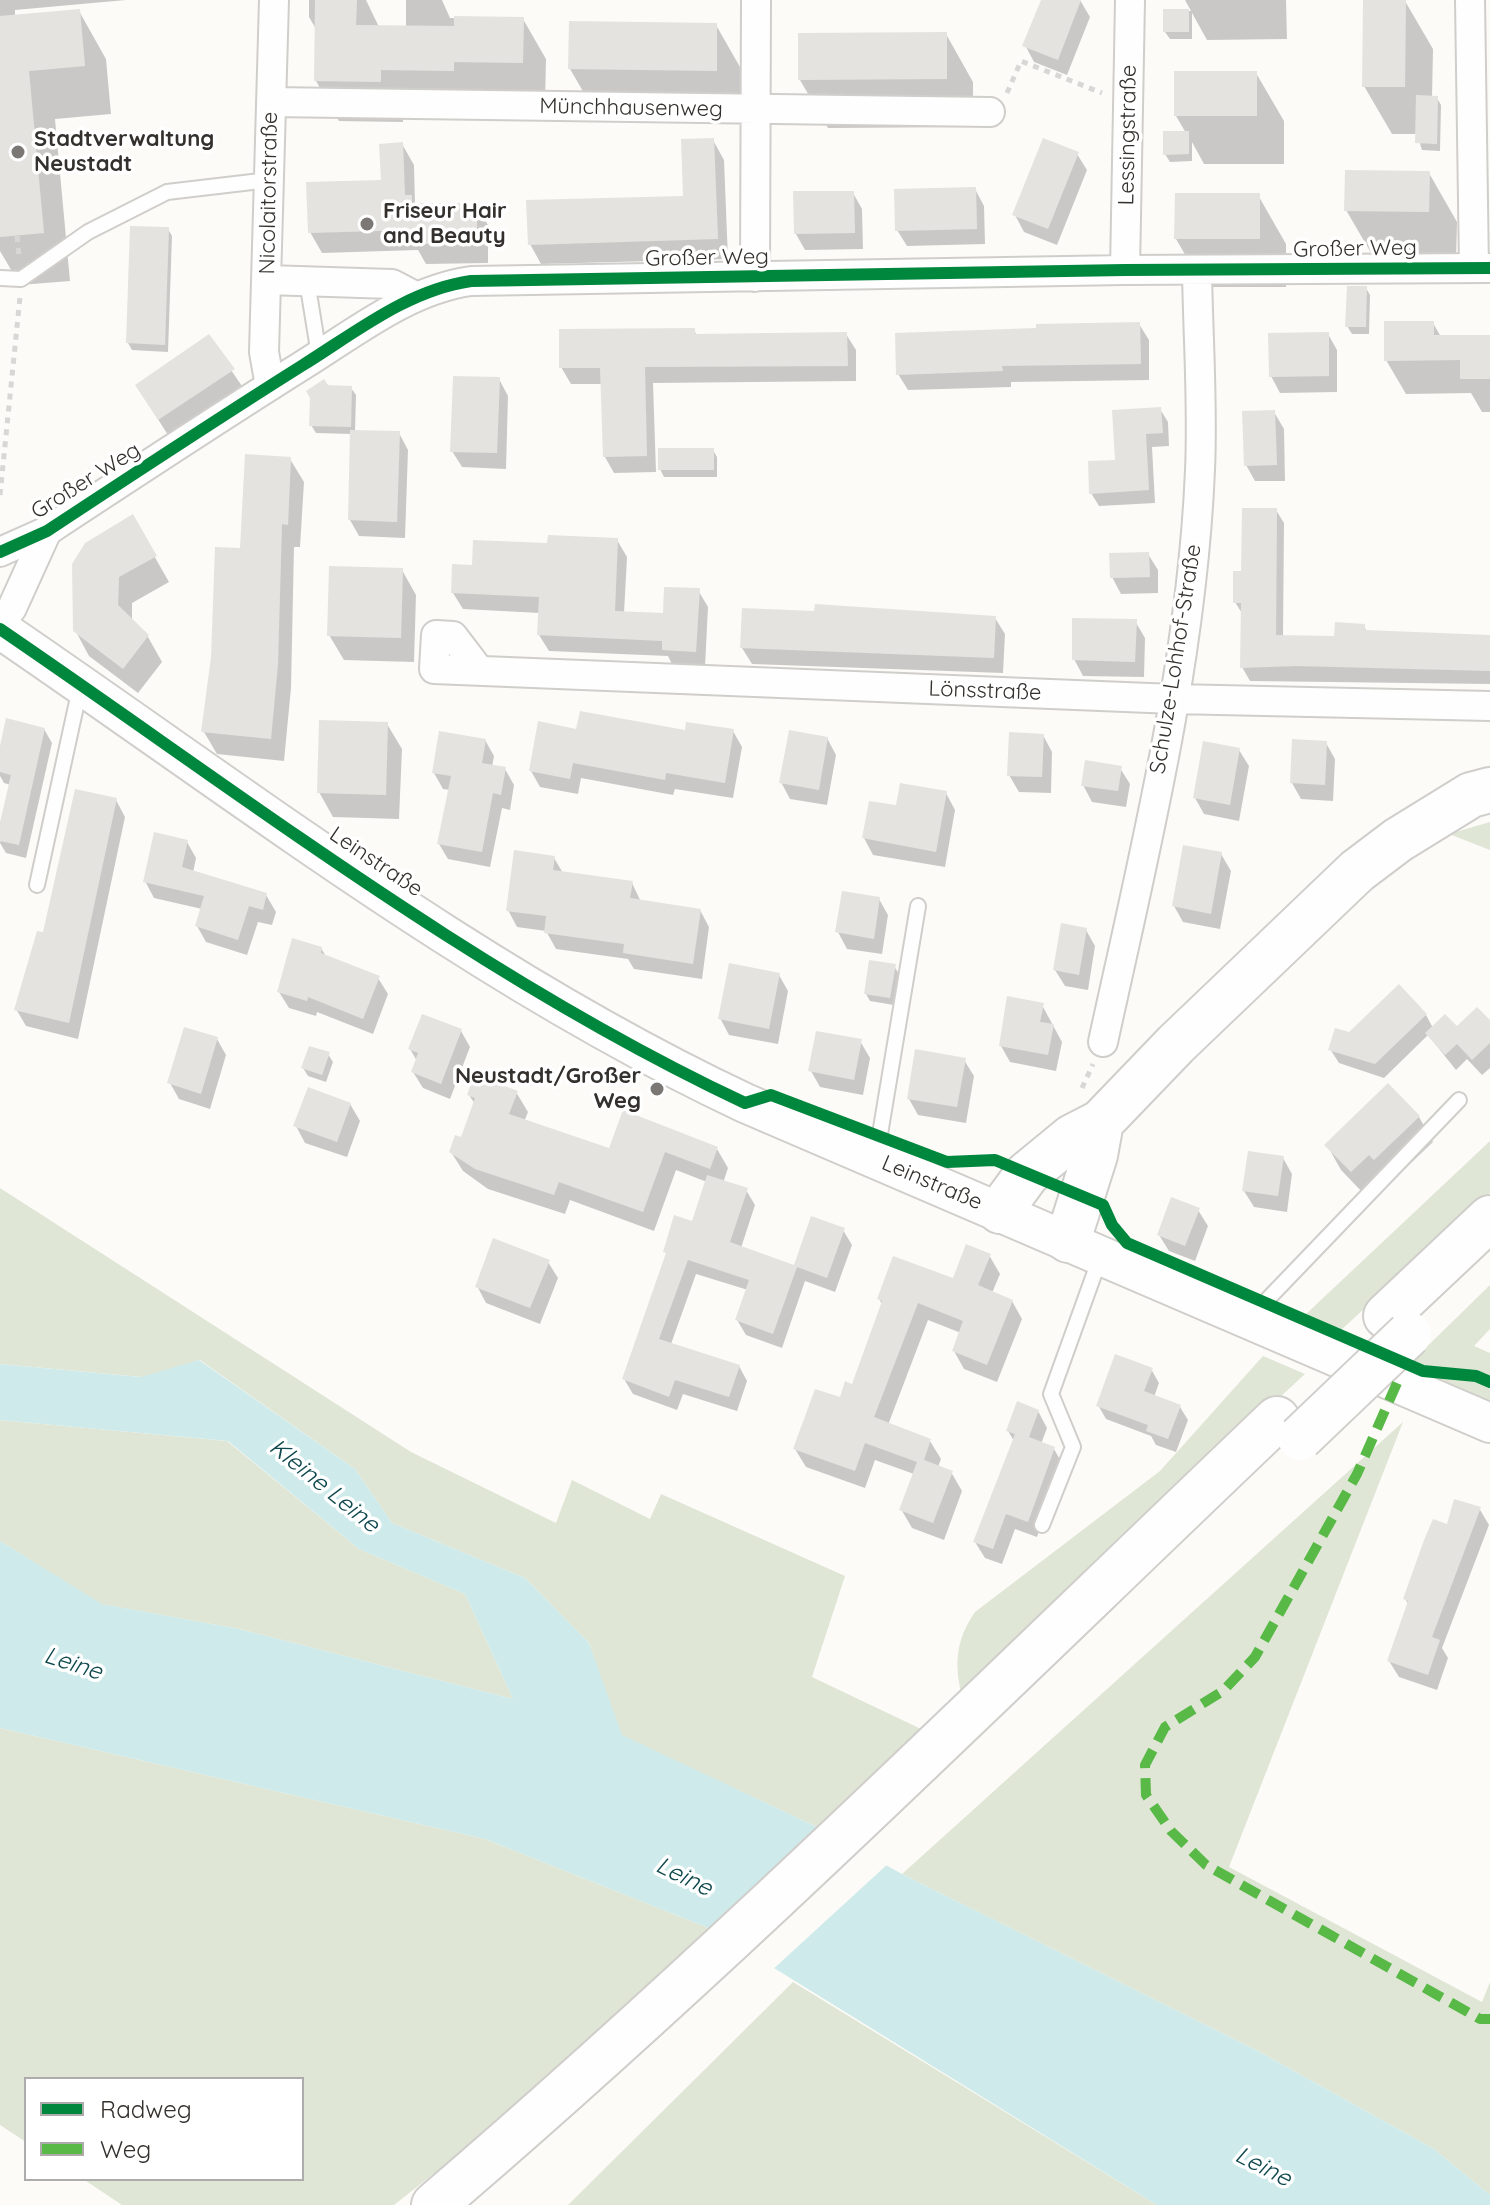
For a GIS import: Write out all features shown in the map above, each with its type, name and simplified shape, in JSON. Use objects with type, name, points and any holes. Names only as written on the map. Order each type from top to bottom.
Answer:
[{"type":"highway","points":[[1000,1211],[1027,1174],[1072,1137],[1101,1122],[1176,1044],[1357,871],[1398,840],[1471,795],[1490,790]]},
{"type":"highway","points":[[1398,840],[1490,808]]},
{"type":"highway","points":[[1085,1247],[1101,1122]]},
{"type":"highway","points":[[478,2205],[718,1990],[1047,1659],[1397,1325],[1490,1218]]},
{"type":"highway","points":[[1397,1325],[1490,1257]]},
{"type":"highway","points":[[434,2205],[567,2091],[1047,1659]]},
{"type":"street","name":"Nicolaitorstraße","points":[[270,386],[264,352],[274,0]]},
{"type":"street","points":[[755,277],[756,0]]},
{"type":"street","name":"Lessingstraße","points":[[1125,270],[1130,0]]},
{"type":"street","points":[[1470,0],[1482,268]]},
{"type":"street","name":"Münchhausenweg","points":[[271,102],[990,112]]},
{"type":"street","name":"Großer Weg","points":[[0,552],[47,531],[319,355],[415,296],[440,285],[471,281],[1125,270],[1482,268]]},
{"type":"street","name":"Schulze-Lohhof-Straße","points":[[1103,1042],[1174,699],[1200,470],[1197,271]]},
{"type":"street","points":[[267,280],[392,284],[415,296]]},
{"type":"street","name":"Großer Weg","points":[[0,627],[12,608],[47,531]]},
{"type":"street","name":"Leinstraße","points":[[0,627],[423,919],[612,1038],[745,1103],[1490,1423]]},
{"type":"street","name":"Lönsstraße","points":[[479,670],[1174,699],[1490,706]]},
{"type":"lane","points":[[0,278],[21,279],[88,232],[167,192],[269,180]]},
{"type":"lane","points":[[307,281],[319,355]]},
{"type":"lane","points":[[37,885],[81,684]]},
{"type":"lane","points":[[876,1159],[918,906]]},
{"type":"lane","points":[[1253,1320],[1265,1302],[1459,1100]]},
{"type":"lane","points":[[1042,1525],[1073,1447],[1051,1394],[1085,1247]]},
{"type":"path","points":[[990,112],[1000,111],[1021,61],[1128,103]]},
{"type":"path","points":[[0,495],[21,279]]},
{"type":"green space","points":[[1490,822],[1490,850],[1449,834]]},
{"type":"green space","points":[[1490,1141],[1490,1193],[1340,1331],[1305,1315]]},
{"type":"green space","points":[[0,1188],[411,1452],[556,1523],[572,1480],[650,1519],[661,1494],[845,1576],[812,1677],[921,1729],[817,1827],[621,1735],[589,1643],[525,1578],[392,1523],[355,1469],[200,1360],[142,1377],[0,1364]]},
{"type":"green space","points":[[1490,1285],[1490,1329],[1474,1346],[1490,1353],[1490,1407],[1404,1369]]},
{"type":"green space","points":[[1263,1356],[1305,1374],[961,1692],[959,1650],[964,1631],[975,1612],[1160,1471]]},
{"type":"green space","points":[[0,1420],[227,1441],[359,1549],[465,1594],[513,1699],[239,1629],[101,1604],[0,1541]]},
{"type":"green space","points":[[1403,1422],[1229,1867],[1482,2002],[1490,1982],[1490,2195],[1434,2149],[1258,2051],[902,1874]]},
{"type":"green space","points":[[0,1728],[485,1839],[711,1929],[499,2122],[394,2205],[122,2205],[86,2181],[304,2181],[304,2077],[24,2077],[24,2141],[0,2125]]},
{"type":"green space","points":[[793,1982],[1157,2205],[568,2205]]},
{"type":"water","points":[[199,1360],[355,1469],[392,1523],[525,1578],[589,1643],[622,1735],[817,1827],[902,1874],[1258,2051],[1434,2149],[1490,2195],[1490,2205],[1157,2205],[711,1929],[485,1839],[0,1728],[0,1541],[102,1604],[239,1629],[513,1699],[465,1594],[359,1549],[228,1441],[0,1420],[0,1364],[141,1377]]},
{"type":"pier","points":[[822,1826],[890,1862],[770,1972],[706,1932]]},
{"type":"building","points":[[315,0],[357,0],[356,25],[454,26],[454,16],[524,17],[523,63],[454,62],[454,71],[381,70],[381,82],[314,81]]},
{"type":"building","points":[[1041,0],[1081,0],[1058,60],[1022,46]]},
{"type":"building","points":[[1363,0],[1406,0],[1405,87],[1362,87]]},
{"type":"building","name":"Stadtverwaltung Neustadt","points":[[80,9],[85,66],[29,71],[44,233],[0,237],[0,16]]},
{"type":"building","points":[[1163,9],[1189,9],[1189,32],[1163,32]]},
{"type":"building","points":[[569,21],[717,23],[717,71],[568,69]]},
{"type":"building","points":[[947,32],[947,79],[798,80],[798,33]]},
{"type":"building","points":[[1174,71],[1257,71],[1257,116],[1174,116]]},
{"type":"building","points":[[1416,95],[1438,96],[1437,144],[1415,143]]},
{"type":"building","points":[[1163,131],[1189,131],[1189,154],[1163,155]]},
{"type":"building","points":[[714,138],[718,239],[528,245],[526,200],[683,196],[681,139]]},
{"type":"building","points":[[1043,138],[1079,152],[1048,229],[1012,215]]},
{"type":"building","points":[[403,142],[405,195],[412,195],[412,203],[477,203],[477,243],[412,244],[413,230],[308,233],[306,182],[381,180],[379,144]]},
{"type":"building","points":[[1345,170],[1430,171],[1429,212],[1344,211]]},
{"type":"building","points":[[976,187],[977,229],[895,231],[894,189]]},
{"type":"building","points":[[793,191],[854,191],[855,233],[794,234]]},
{"type":"building","points":[[1175,193],[1260,193],[1260,239],[1174,239]]},
{"type":"building","points":[[130,226],[169,227],[165,345],[126,343]]},
{"type":"building","points":[[1347,286],[1367,286],[1366,327],[1345,327]]},
{"type":"building","points":[[1384,321],[1434,321],[1434,335],[1490,335],[1490,379],[1460,379],[1460,360],[1384,361]]},
{"type":"building","points":[[1140,322],[1141,364],[1002,366],[1003,371],[896,375],[895,333],[1036,328],[1036,324]]},
{"type":"building","points":[[695,328],[695,334],[847,332],[848,366],[645,367],[647,456],[603,457],[600,368],[559,368],[559,329]]},
{"type":"building","points":[[1329,332],[1329,376],[1269,377],[1268,333]]},
{"type":"building","points":[[209,334],[235,369],[158,420],[135,385]]},
{"type":"building","points":[[453,376],[500,377],[497,453],[450,452]]},
{"type":"building","points":[[324,379],[328,385],[352,386],[351,427],[309,426],[310,398],[306,391]]},
{"type":"building","points":[[1161,407],[1163,433],[1146,434],[1149,490],[1089,494],[1088,461],[1115,460],[1112,410]]},
{"type":"building","points":[[1275,410],[1277,465],[1244,466],[1242,411]]},
{"type":"building","points":[[350,430],[400,431],[397,522],[348,520]]},
{"type":"building","points":[[658,448],[714,448],[714,470],[658,470]]},
{"type":"building","points":[[245,454],[291,457],[288,525],[282,524],[278,664],[271,739],[201,732],[211,657],[215,547],[240,548]]},
{"type":"building","points":[[1242,508],[1277,508],[1276,635],[1334,636],[1335,622],[1365,624],[1365,630],[1490,635],[1490,671],[1296,666],[1240,668],[1241,603],[1233,603],[1233,571],[1241,571]]},
{"type":"building","points":[[133,514],[157,556],[119,577],[118,605],[149,635],[123,669],[73,631],[72,564],[85,543]]},
{"type":"building","points":[[548,535],[618,538],[615,611],[663,613],[664,587],[700,588],[696,652],[662,650],[662,641],[537,635],[539,597],[451,593],[452,564],[472,565],[473,540],[547,543]]},
{"type":"building","points":[[1149,552],[1150,577],[1110,578],[1109,553]]},
{"type":"building","points":[[329,566],[403,568],[401,638],[327,636]]},
{"type":"building","points":[[815,604],[996,616],[994,658],[740,648],[742,608],[814,611]]},
{"type":"building","points":[[1072,618],[1137,619],[1135,662],[1072,660]]},
{"type":"building","points":[[580,711],[685,730],[686,722],[734,729],[725,783],[666,773],[665,780],[573,763],[570,779],[529,771],[538,721],[576,729]]},
{"type":"building","points":[[6,718],[45,728],[19,845],[0,841],[0,822],[11,775],[0,772],[0,746]]},
{"type":"building","points":[[319,720],[388,722],[386,795],[317,793]]},
{"type":"building","points":[[789,730],[828,737],[819,790],[779,783]]},
{"type":"building","points":[[439,731],[486,739],[482,763],[506,767],[501,795],[493,793],[482,852],[437,844],[451,776],[432,773]]},
{"type":"building","points":[[1009,732],[1044,734],[1042,777],[1007,776]]},
{"type":"building","points":[[1292,739],[1327,741],[1325,785],[1290,783]]},
{"type":"building","points":[[1203,741],[1240,748],[1230,805],[1193,798]]},
{"type":"building","points":[[1085,760],[1122,766],[1118,791],[1081,786]]},
{"type":"building","points":[[900,783],[947,791],[936,852],[862,838],[869,801],[896,805]]},
{"type":"building","points":[[75,789],[117,798],[69,1023],[14,1010],[37,931],[43,932]]},
{"type":"building","points":[[154,832],[188,840],[182,867],[267,893],[263,910],[249,906],[238,940],[195,926],[204,896],[143,882]]},
{"type":"building","points":[[1183,845],[1222,852],[1211,914],[1172,906]]},
{"type":"building","points":[[514,850],[555,856],[553,870],[633,881],[630,898],[701,909],[693,964],[623,953],[624,944],[544,933],[546,916],[506,911]]},
{"type":"building","points":[[842,891],[880,897],[874,939],[835,932]]},
{"type":"building","points":[[1061,923],[1087,928],[1079,975],[1053,970]]},
{"type":"building","points":[[292,938],[322,947],[321,953],[380,976],[363,1019],[308,997],[307,1001],[277,992]]},
{"type":"building","points":[[869,960],[896,964],[890,998],[864,994]]},
{"type":"building","points":[[729,963],[780,973],[769,1029],[718,1019]]},
{"type":"building","points":[[1399,984],[1427,1014],[1375,1064],[1328,1050],[1335,1028],[1349,1032]]},
{"type":"building","points":[[1007,996],[1044,1003],[1040,1022],[1054,1024],[1048,1055],[999,1046]]},
{"type":"building","points":[[1477,1007],[1490,1020],[1490,1043],[1472,1060],[1457,1044],[1445,1055],[1425,1033],[1445,1014],[1457,1026]]},
{"type":"building","points":[[422,1014],[462,1029],[441,1084],[411,1072],[418,1053],[408,1049]]},
{"type":"building","points":[[184,1027],[218,1037],[201,1094],[167,1083]]},
{"type":"building","points":[[816,1031],[862,1039],[854,1080],[808,1071]]},
{"type":"building","points":[[309,1046],[330,1052],[322,1075],[301,1068]]},
{"type":"building","points":[[915,1049],[966,1058],[957,1107],[907,1099]]},
{"type":"building","points":[[474,1075],[518,1091],[509,1114],[609,1148],[623,1110],[718,1147],[710,1169],[665,1152],[643,1212],[559,1182],[554,1195],[475,1169],[449,1152],[455,1135],[461,1137],[475,1098],[467,1095]]},
{"type":"building","points":[[1388,1083],[1420,1116],[1374,1160],[1369,1155],[1351,1172],[1324,1145]]},
{"type":"building","points":[[308,1087],[351,1103],[337,1142],[293,1126]]},
{"type":"building","points":[[1248,1151],[1284,1156],[1278,1196],[1242,1191]]},
{"type":"building","points":[[707,1175],[748,1188],[730,1242],[794,1265],[811,1216],[845,1228],[827,1278],[797,1267],[773,1334],[735,1320],[749,1280],[688,1260],[659,1339],[740,1365],[729,1397],[675,1380],[669,1397],[622,1379],[666,1253],[663,1252],[674,1215],[692,1221]]},
{"type":"building","points":[[1171,1197],[1200,1208],[1185,1246],[1157,1235]]},
{"type":"building","points":[[493,1238],[550,1260],[530,1308],[475,1287]]},
{"type":"building","points":[[966,1244],[991,1254],[978,1285],[1013,1300],[987,1365],[952,1351],[963,1321],[918,1303],[874,1417],[931,1439],[924,1460],[953,1471],[933,1523],[899,1510],[917,1462],[865,1443],[855,1471],[793,1449],[815,1389],[840,1397],[845,1381],[852,1384],[882,1301],[877,1299],[893,1256],[953,1278]]},
{"type":"building","points":[[1115,1354],[1153,1368],[1144,1391],[1181,1405],[1168,1439],[1146,1431],[1148,1425],[1096,1406]]},
{"type":"building","points":[[1017,1401],[1039,1410],[1029,1437],[1055,1447],[1028,1522],[1006,1514],[993,1549],[973,1542],[1015,1434],[1006,1431]]},
{"type":"building","points":[[1454,1499],[1481,1507],[1432,1637],[1440,1640],[1428,1675],[1387,1661],[1408,1601],[1403,1599],[1424,1540],[1433,1519],[1447,1524]]},
{"type":"marked path","points":[[1397,1383],[1357,1474],[1255,1657],[1223,1691],[1165,1727],[1145,1765],[1146,1795],[1171,1831],[1206,1865],[1480,2019],[1490,2019]]},
{"type":"cycle path","points":[[0,552],[47,531],[383,314],[426,293],[471,281],[1125,270],[1490,268]]},
{"type":"cycle path","points":[[0,629],[272,819],[456,942],[647,1054],[745,1103],[771,1095],[947,1162],[995,1160],[1103,1205],[1112,1225],[1127,1243],[1423,1371],[1476,1376],[1490,1382]]},
{"type":"place","name":"Stadtverwaltung Neustadt","points":[[18,152]]},
{"type":"place","name":"Friseur Hair and Beauty","points":[[367,224]]},
{"type":"place","name":"Neustadt/Großer Weg","points":[[657,1089]]},
{"type":"water label","name":"Kleine Leine","points":[[324,1486]]},
{"type":"water label","name":"Leine","points":[[73,1664]]},
{"type":"water label","name":"Leine","points":[[684,1877]]},
{"type":"water label","name":"Leine","points":[[1263,2167]]}]
